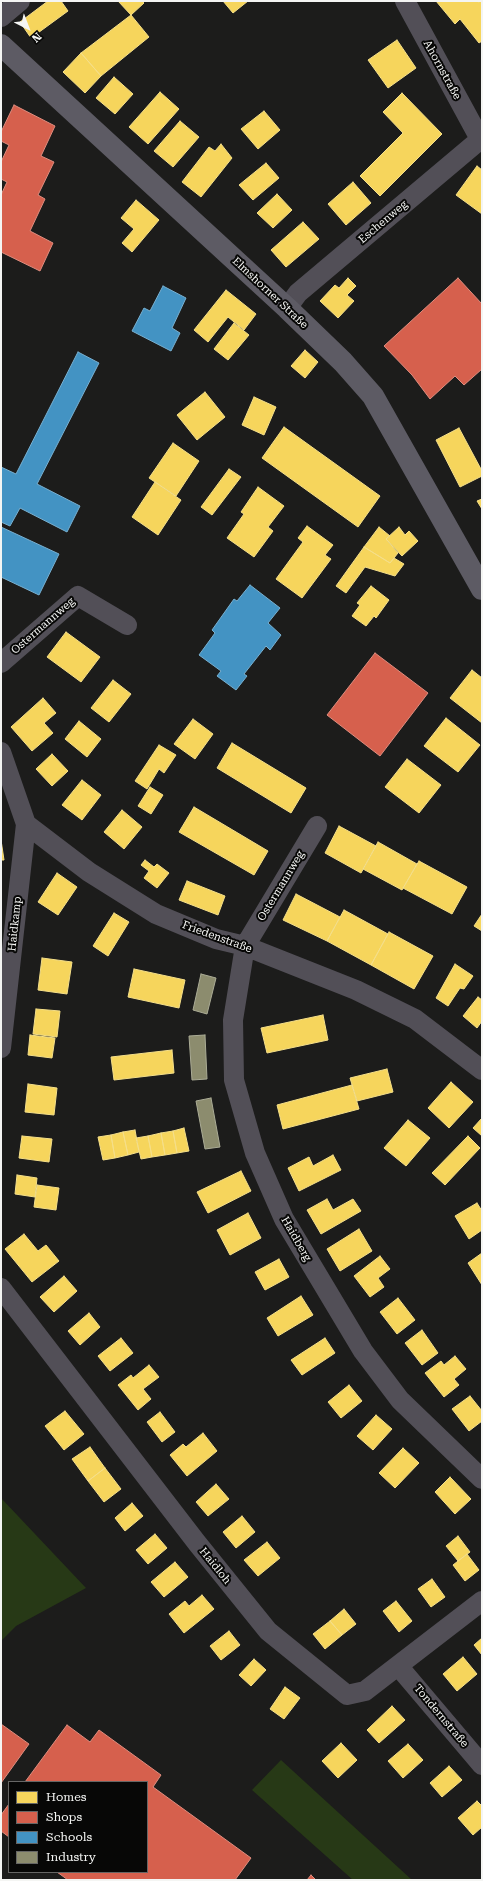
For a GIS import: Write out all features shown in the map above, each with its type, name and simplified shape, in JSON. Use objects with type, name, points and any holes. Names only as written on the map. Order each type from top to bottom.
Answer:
[{"type":"main road","name":"Elmshorner Straße","points":[[1,45],[287,308],[343,362],[374,396],[482,589]]},
{"type":"street","points":[[1,17],[20,1]]},
{"type":"street","name":"Ahornstraße","points":[[405,1],[481,138]]},
{"type":"street","name":"Eschenweg","points":[[287,308],[298,294],[481,138]]},
{"type":"street","name":"Ostermannweg","points":[[1,662],[78,596],[127,625]]},
{"type":"street","points":[[1,752],[26,824]]},
{"type":"street","name":"Friedenstraße","points":[[26,824],[89,872],[156,914],[216,939],[245,946],[356,990],[415,1019],[482,1070]]},
{"type":"street","name":"Haidkamp","points":[[1,1048],[26,824]]},
{"type":"street","name":"Ostermannweg","points":[[245,946],[317,826]]},
{"type":"street","name":"Haidberg","points":[[245,946],[232,1020],[234,1080],[255,1153],[280,1212],[362,1351],[400,1400],[482,1479]]},
{"type":"street","name":"Haidloh","points":[[1,1288],[197,1543],[268,1630],[347,1695],[365,1691],[399,1667],[482,1602]]},
{"type":"street","name":"Tondernstraße","points":[[399,1667],[482,1765]]},
{"type":"green space","points":[[1,1498],[86,1588],[16,1626],[1,1641]]},
{"type":"green space","points":[[281,1760],[412,1880],[353,1880],[252,1790]]},
{"type":"building: Homes","points":[[48,1],[61,1],[68,11],[31,38],[20,22]]},
{"type":"building: Homes","points":[[118,1],[142,1],[144,3],[131,15]]},
{"type":"building: Homes","points":[[223,1],[248,1],[233,13]]},
{"type":"building: Homes","points":[[436,1],[482,1],[482,41],[479,43],[460,19],[455,24]]},
{"type":"building: Homes","points":[[131,15],[149,37],[101,76],[81,53]]},
{"type":"building: Homes","points":[[397,40],[416,68],[388,88],[368,60]]},
{"type":"building: Homes","points":[[81,53],[101,76],[85,93],[63,72]]},
{"type":"building: Homes","points":[[114,77],[133,94],[115,114],[96,98]]},
{"type":"building: Homes","points":[[160,92],[179,109],[148,144],[129,127]]},
{"type":"building: Homes","points":[[402,93],[442,134],[380,196],[360,176],[403,133],[383,112]]},
{"type":"building: Homes","points":[[264,111],[280,130],[258,149],[241,129]]},
{"type":"building: Homes","points":[[180,121],[199,137],[173,167],[154,151]]},
{"type":"building: Homes","points":[[221,144],[232,158],[201,197],[182,182],[209,147],[215,151]]},
{"type":"building: Homes","points":[[266,163],[279,178],[253,200],[239,185]]},
{"type":"building: Homes","points":[[477,166],[482,170],[482,214],[456,195]]},
{"type":"building: Homes","points":[[353,182],[371,203],[346,225],[328,204]]},
{"type":"building: Homes","points":[[277,194],[292,210],[273,228],[257,213]]},
{"type":"building: Homes","points":[[136,200],[159,220],[132,252],[122,243],[134,229],[121,218]]},
{"type":"building: Homes","points":[[303,222],[319,239],[286,267],[271,250]]},
{"type":"building: Homes","points":[[348,278],[356,286],[347,295],[354,301],[338,318],[320,301],[335,285],[339,288]]},
{"type":"building: Homes","points":[[226,290],[256,314],[244,330],[228,317],[208,342],[194,330]]},
{"type":"building: Homes","points":[[234,323],[249,335],[228,360],[214,349]]},
{"type":"building: Homes","points":[[305,350],[318,362],[305,378],[291,366]]},
{"type":"building: Homes","points":[[205,392],[225,417],[197,440],[177,415]]},
{"type":"building: Homes","points":[[254,397],[276,407],[264,435],[242,425]]},
{"type":"building: Homes","points":[[284,427],[380,496],[358,527],[262,458]]},
{"type":"building: Homes","points":[[459,428],[482,471],[482,476],[460,487],[436,440]]},
{"type":"building: Homes","points":[[173,443],[199,461],[176,496],[149,478]]},
{"type":"building: Homes","points":[[229,469],[241,477],[212,515],[201,507]]},
{"type":"building: Homes","points":[[155,482],[181,500],[158,535],[132,517]]},
{"type":"building: Homes","points":[[258,487],[284,506],[268,527],[273,531],[254,557],[227,538],[244,514],[241,512]]},
{"type":"building: Homes","points":[[482,499],[482,509],[477,501]]},
{"type":"building: Homes","points":[[307,526],[333,545],[325,555],[331,559],[302,598],[276,579],[303,542],[298,538]]},
{"type":"building: Homes","points":[[379,527],[390,536],[386,539],[398,553],[390,563],[364,547]]},
{"type":"building: Homes","points":[[399,527],[405,535],[409,531],[418,541],[402,556],[386,539]]},
{"type":"building: Homes","points":[[364,547],[390,563],[394,558],[404,564],[395,576],[365,567],[346,593],[336,586]]},
{"type":"building: Homes","points":[[371,586],[389,600],[376,618],[374,616],[366,626],[352,616],[360,605],[357,603]]},
{"type":"building: Homes","points":[[66,632],[100,657],[81,682],[47,657]]},
{"type":"building: Homes","points":[[472,670],[482,678],[482,723],[450,698]]},
{"type":"building: Homes","points":[[113,680],[131,694],[109,722],[91,708]]},
{"type":"building: Homes","points":[[43,698],[56,713],[44,723],[53,733],[32,751],[11,727]]},
{"type":"building: Homes","points":[[446,718],[480,745],[458,772],[424,746]]},
{"type":"building: Homes","points":[[193,719],[213,734],[195,759],[174,744]]},
{"type":"building: Homes","points":[[79,721],[101,739],[87,757],[65,739]]},
{"type":"building: Homes","points":[[232,743],[306,788],[291,813],[217,768]]},
{"type":"building: Homes","points":[[159,745],[176,755],[164,773],[159,769],[147,789],[135,781]]},
{"type":"building: Homes","points":[[52,754],[68,771],[52,786],[36,769]]},
{"type":"building: Homes","points":[[407,759],[441,785],[419,813],[385,787]]},
{"type":"building: Homes","points":[[82,780],[101,795],[82,820],[62,805]]},
{"type":"building: Homes","points":[[150,787],[163,795],[151,814],[138,806]]},
{"type":"building: Homes","points":[[194,807],[268,851],[254,875],[179,832]]},
{"type":"building: Homes","points":[[122,810],[142,827],[124,849],[104,832]]},
{"type":"building: Homes","points":[[339,826],[376,846],[361,873],[325,853]]},
{"type":"building: Homes","points":[[1,840],[4,860],[1,860]]},
{"type":"building: Homes","points":[[378,842],[417,864],[402,890],[363,869]]},
{"type":"building: Homes","points":[[145,860],[154,867],[157,864],[169,873],[157,888],[144,878],[149,871],[141,865]]},
{"type":"building: Homes","points":[[419,861],[467,887],[452,914],[403,888]]},
{"type":"building: Homes","points":[[57,873],[77,887],[58,915],[38,902]]},
{"type":"building: Homes","points":[[187,881],[225,896],[218,915],[179,900]]},
{"type":"building: Homes","points":[[296,894],[340,917],[327,941],[283,920]]},
{"type":"building: Homes","points":[[344,910],[388,934],[371,965],[327,941]]},
{"type":"building: Homes","points":[[114,913],[129,922],[108,956],[93,946]]},
{"type":"building: Homes","points":[[482,914],[482,931],[474,926]]},
{"type":"building: Homes","points":[[389,932],[433,956],[414,989],[371,965]]},
{"type":"building: Homes","points":[[42,958],[72,962],[67,994],[38,990]]},
{"type":"building: Homes","points":[[455,964],[473,976],[464,989],[460,988],[448,1006],[436,998]]},
{"type":"building: Homes","points":[[134,969],[185,980],[179,1008],[128,997]]},
{"type":"building: Homes","points":[[478,997],[482,1000],[482,1021],[477,1028],[463,1016]]},
{"type":"building: Homes","points":[[36,1009],[60,1011],[57,1037],[33,1034]]},
{"type":"building: Homes","points":[[323,1015],[328,1040],[267,1053],[261,1028]]},
{"type":"building: Homes","points":[[30,1035],[55,1038],[52,1058],[28,1055]]},
{"type":"building: Homes","points":[[172,1050],[174,1073],[114,1080],[111,1057]]},
{"type":"building: Homes","points":[[387,1069],[393,1092],[357,1101],[350,1078]]},
{"type":"building: Homes","points":[[451,1082],[473,1102],[449,1128],[428,1108]]},
{"type":"building: Homes","points":[[28,1084],[57,1088],[54,1115],[25,1112]]},
{"type":"building: Homes","points":[[352,1085],[359,1109],[283,1129],[277,1105]]},
{"type":"building: Homes","points":[[482,1118],[482,1136],[473,1128]]},
{"type":"building: Homes","points":[[408,1120],[430,1138],[406,1166],[384,1148]]},
{"type":"building: Homes","points":[[184,1128],[189,1151],[177,1153],[173,1131]]},
{"type":"building: Homes","points":[[135,1130],[139,1152],[128,1155],[123,1132]]},
{"type":"building: Homes","points":[[173,1131],[177,1153],[165,1155],[161,1133]]},
{"type":"building: Homes","points":[[123,1132],[128,1155],[115,1158],[111,1135]]},
{"type":"building: Homes","points":[[161,1133],[165,1155],[152,1157],[148,1136]]},
{"type":"building: Homes","points":[[111,1135],[115,1158],[103,1160],[98,1137]]},
{"type":"building: Homes","points":[[22,1136],[52,1139],[49,1162],[19,1158]]},
{"type":"building: Homes","points":[[148,1136],[152,1157],[141,1159],[136,1138]]},
{"type":"building: Homes","points":[[468,1136],[480,1148],[445,1185],[432,1173]]},
{"type":"building: Homes","points":[[333,1155],[341,1170],[299,1191],[288,1168],[309,1157],[313,1166]]},
{"type":"building: Homes","points":[[241,1171],[251,1191],[208,1213],[197,1192]]},
{"type":"building: Homes","points":[[17,1175],[37,1178],[35,1197],[15,1194]]},
{"type":"building: Homes","points":[[37,1185],[59,1188],[56,1210],[34,1207]]},
{"type":"building: Homes","points":[[327,1199],[333,1210],[353,1199],[361,1211],[321,1234],[307,1210]]},
{"type":"building: Homes","points":[[477,1203],[482,1211],[482,1230],[469,1239],[455,1216]]},
{"type":"building: Homes","points":[[248,1213],[261,1238],[230,1255],[217,1230]]},
{"type":"building: Homes","points":[[359,1229],[372,1251],[340,1271],[327,1249]]},
{"type":"building: Homes","points":[[24,1234],[38,1251],[46,1245],[59,1261],[32,1282],[5,1249]]},
{"type":"building: Homes","points":[[482,1253],[482,1285],[468,1263]]},
{"type":"building: Homes","points":[[380,1256],[390,1269],[378,1278],[384,1287],[370,1297],[354,1276]]},
{"type":"building: Homes","points":[[279,1259],[289,1277],[265,1290],[255,1272]]},
{"type":"building: Homes","points":[[64,1276],[77,1291],[54,1312],[40,1297]]},
{"type":"building: Homes","points":[[301,1296],[313,1315],[278,1336],[267,1318]]},
{"type":"building: Homes","points":[[398,1298],[415,1320],[397,1334],[380,1312]]},
{"type":"building: Homes","points":[[89,1313],[100,1327],[80,1345],[68,1331]]},
{"type":"building: Homes","points":[[422,1330],[438,1353],[422,1365],[405,1343]]},
{"type":"building: Homes","points":[[121,1338],[133,1353],[110,1371],[98,1356]]},
{"type":"building: Homes","points":[[325,1338],[335,1353],[302,1375],[291,1360]]},
{"type":"building: Homes","points":[[455,1356],[466,1369],[454,1379],[459,1385],[444,1397],[425,1373],[441,1361],[444,1365]]},
{"type":"building: Homes","points":[[149,1365],[159,1377],[143,1389],[151,1399],[138,1410],[118,1385],[131,1375],[133,1378]]},
{"type":"building: Homes","points":[[349,1385],[362,1401],[341,1418],[328,1402]]},
{"type":"building: Homes","points":[[470,1396],[482,1411],[482,1421],[469,1431],[452,1409]]},
{"type":"building: Homes","points":[[65,1411],[84,1434],[64,1450],[45,1426]]},
{"type":"building: Homes","points":[[160,1412],[175,1432],[162,1442],[147,1422]]},
{"type":"building: Homes","points":[[376,1415],[392,1429],[373,1450],[357,1436]]},
{"type":"building: Homes","points":[[203,1433],[217,1451],[187,1476],[170,1455],[183,1444],[186,1447]]},
{"type":"building: Homes","points":[[90,1447],[105,1468],[88,1481],[72,1459]]},
{"type":"building: Homes","points":[[403,1448],[419,1463],[395,1488],[379,1473]]},
{"type":"building: Homes","points":[[105,1468],[121,1489],[104,1502],[88,1481]]},
{"type":"building: Homes","points":[[450,1477],[471,1499],[455,1514],[435,1492]]},
{"type":"building: Homes","points":[[216,1484],[229,1499],[208,1516],[196,1502]]},
{"type":"building: Homes","points":[[132,1503],[143,1516],[125,1531],[115,1518]]},
{"type":"building: Homes","points":[[242,1516],[255,1532],[236,1548],[223,1532]]},
{"type":"building: Homes","points":[[155,1534],[167,1548],[148,1564],[136,1550]]},
{"type":"building: Homes","points":[[458,1536],[470,1552],[458,1561],[446,1546]]},
{"type":"building: Homes","points":[[267,1542],[280,1558],[258,1576],[244,1560]]},
{"type":"building: Homes","points":[[467,1554],[479,1570],[465,1581],[453,1565]]},
{"type":"building: Homes","points":[[175,1562],[188,1577],[164,1597],[151,1582]]},
{"type":"building: Homes","points":[[432,1579],[445,1597],[431,1607],[418,1589]]},
{"type":"building: Homes","points":[[202,1595],[214,1609],[184,1633],[169,1614],[185,1601],[189,1606]]},
{"type":"building: Homes","points":[[396,1601],[412,1621],[399,1632],[383,1611]]},
{"type":"building: Homes","points":[[344,1609],[356,1624],[342,1635],[330,1621]]},
{"type":"building: Homes","points":[[330,1621],[342,1635],[325,1649],[313,1634]]},
{"type":"building: Homes","points":[[229,1631],[240,1645],[221,1660],[210,1646]]},
{"type":"building: Homes","points":[[482,1638],[482,1655],[474,1645]]},
{"type":"building: Homes","points":[[463,1657],[477,1674],[457,1691],[443,1674]]},
{"type":"building: Homes","points":[[254,1659],[266,1670],[251,1686],[239,1675]]},
{"type":"building: Homes","points":[[285,1687],[300,1698],[284,1719],[270,1709]]},
{"type":"building: Homes","points":[[392,1706],[405,1720],[379,1743],[367,1730]]},
{"type":"building: Homes","points":[[341,1743],[357,1760],[338,1778],[322,1761]]},
{"type":"building: Homes","points":[[408,1744],[423,1760],[403,1778],[388,1761]]},
{"type":"building: Homes","points":[[449,1766],[462,1780],[442,1797],[430,1783]]},
{"type":"building: Homes","points":[[477,1801],[482,1806],[482,1827],[473,1835],[458,1818]]},
{"type":"building: Shops","points":[[14,105],[55,126],[41,156],[54,162],[38,195],[45,199],[30,231],[53,243],[40,271],[1,252],[1,195],[7,182],[1,179],[1,162],[9,145],[1,141],[1,132]]},
{"type":"building: Shops","points":[[458,278],[482,304],[482,369],[464,385],[455,376],[430,399],[412,375],[384,346]]},
{"type":"building: Shops","points":[[375,653],[428,693],[380,756],[327,715]]},
{"type":"building: Shops","points":[[1,1724],[29,1744],[1,1783]]},
{"type":"building: Shops","points":[[67,1725],[90,1742],[99,1730],[161,1775],[153,1787],[251,1858],[235,1880],[68,1880],[58,1873],[148,1873],[148,1781],[26,1781]]},
{"type":"building: Shops","points":[[8,1805],[8,1836],[1,1831],[1,1815]]},
{"type":"building: Shops","points":[[311,1875],[316,1880],[307,1880]]},
{"type":"building: Schools","points":[[163,286],[186,298],[172,328],[180,333],[171,351],[132,331],[144,308],[150,311]]},
{"type":"building: Schools","points":[[78,352],[99,363],[37,484],[80,506],[67,532],[20,508],[10,526],[1,522],[1,467],[16,474]]},
{"type":"building: Schools","points":[[1,527],[59,554],[39,595],[1,577]]},
{"type":"building: Schools","points":[[250,585],[280,608],[268,623],[281,635],[270,650],[266,646],[244,674],[247,676],[236,690],[217,676],[221,671],[199,655],[215,633],[212,630],[234,599],[237,601]]},
{"type":"building: Industry","points":[[201,974],[216,978],[207,1014],[193,1010]]},
{"type":"building: Industry","points":[[205,1035],[207,1079],[192,1080],[189,1036]]},
{"type":"building: Industry","points":[[211,1098],[220,1147],[205,1149],[196,1101]]}]
